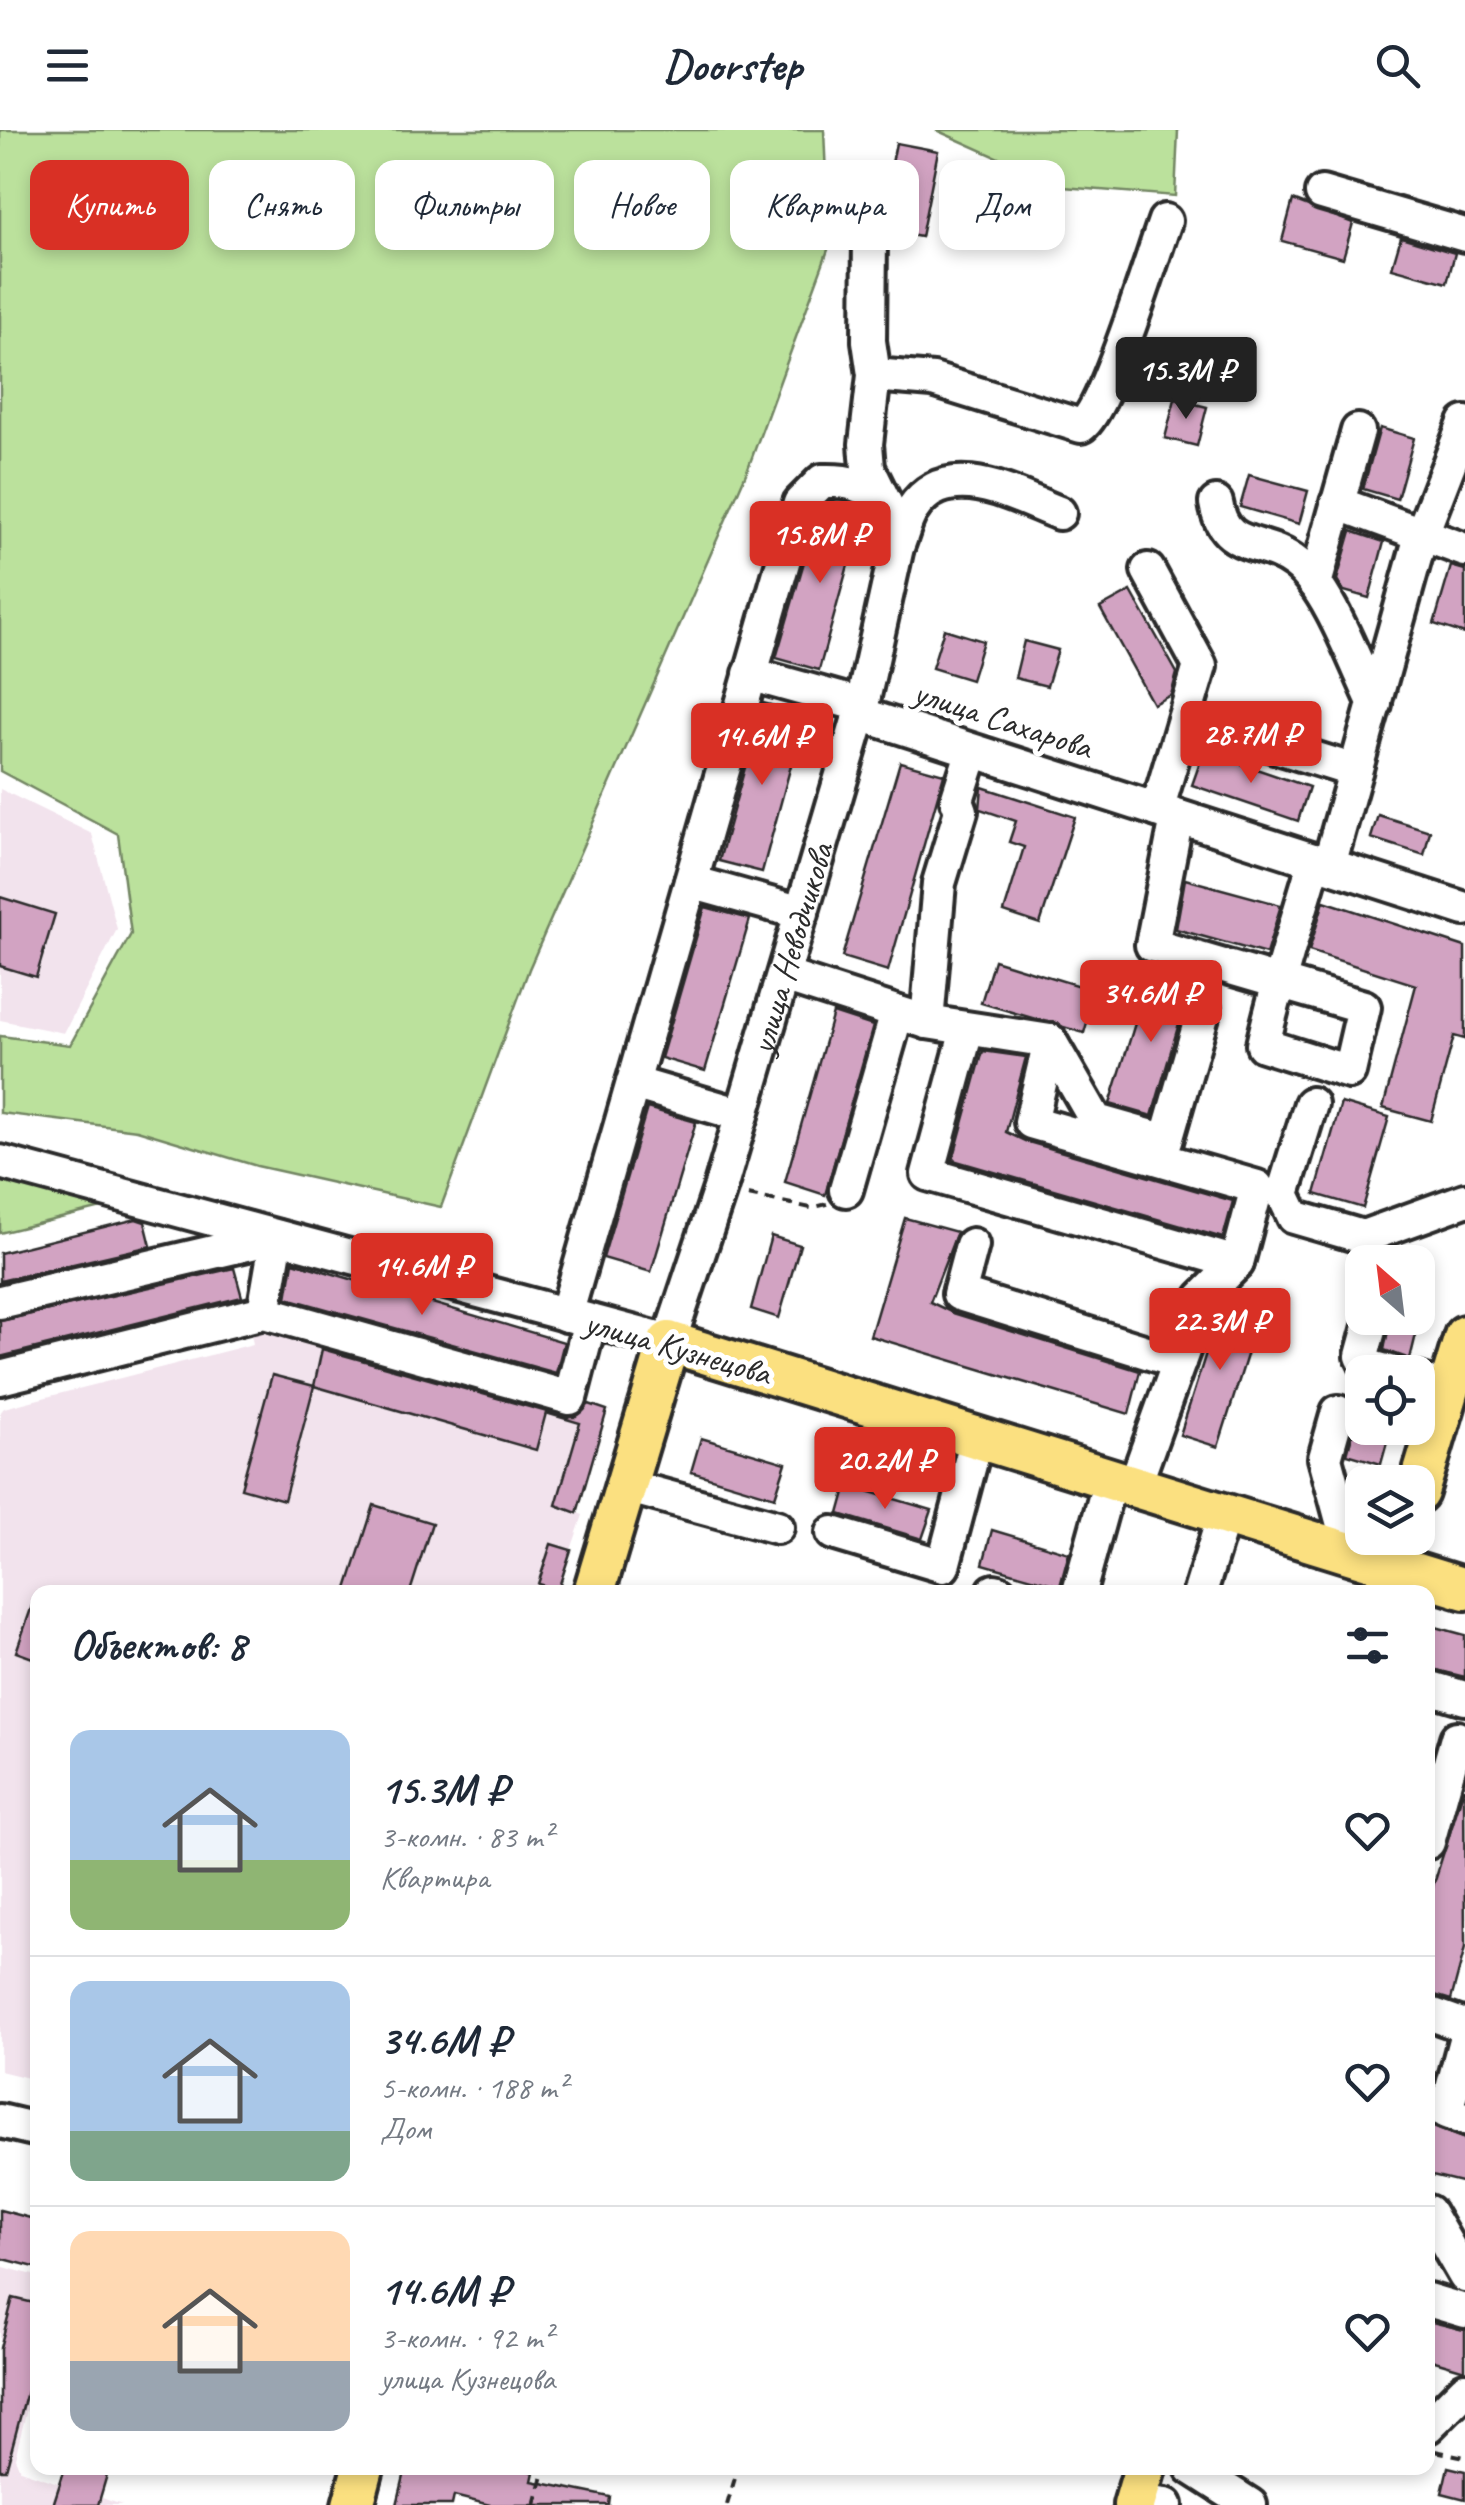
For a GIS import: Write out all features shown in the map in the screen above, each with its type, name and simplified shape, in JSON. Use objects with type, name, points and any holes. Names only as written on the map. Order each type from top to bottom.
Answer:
[{"type":"main road","points":[[1435,1382],[1465,1336]]},
{"type":"main road","name":"улица Кузнецова","points":[[669,1342],[1345,1552]]},
{"type":"main road","name":"улица Неводчикова","points":[[596,1585],[669,1342]]},
{"type":"main road","name":"улица Кузнецова","points":[[1355,1555],[1465,1589]]},
{"type":"main road","points":[[353,2505],[361,2475]]},
{"type":"street","points":[[1322,193],[1465,235]]},
{"type":"street","points":[[874,374],[933,380],[1081,426],[1089,421],[1104,390],[1165,221]]},
{"type":"street","name":"улица Неводчикова","points":[[669,1342],[720,1189],[861,710],[897,547],[896,523],[868,468],[874,374],[869,341],[870,250]]},
{"type":"street","points":[[1148,570],[1200,666],[1184,718],[1167,813],[1152,944],[1280,980],[1355,771],[1421,536],[1465,423]]},
{"type":"street","points":[[1315,584],[1358,431]]},
{"type":"street","points":[[0,1378],[264,1312],[570,1398],[578,1318],[633,1083],[804,494],[822,481],[838,480],[858,483],[887,504]]},
{"type":"street","points":[[897,547],[912,509],[950,483],[967,481],[1059,513]]},
{"type":"street","points":[[1216,503],[1219,520],[1228,535],[1286,556],[1315,584],[1374,704]]},
{"type":"street","points":[[1337,504],[1465,550]]},
{"type":"street","name":"улица Сахарова","points":[[750,674],[861,710],[972,753],[1465,909]]},
{"type":"street","points":[[1184,718],[1355,771]]},
{"type":"street","points":[[846,1190],[912,1017],[938,882],[962,811],[957,800],[972,753]]},
{"type":"street","points":[[691,882],[802,913]]},
{"type":"street","points":[[784,976],[912,1017],[967,1030],[1050,1041]]},
{"type":"street","points":[[1050,1041],[1096,1120],[1166,1141],[1204,1009]]},
{"type":"street","points":[[967,1030],[928,1174],[1238,1263]]},
{"type":"street","points":[[1050,1041],[1031,1122],[1257,1187],[1238,1263],[1202,1298],[1179,1362],[1122,1483],[1082,1585]]},
{"type":"street","points":[[633,1083],[742,1115]]},
{"type":"street","points":[[1312,1104],[1283,1194],[1294,1216],[1363,1237],[1465,1200]]},
{"type":"street","name":"улица Кузнецова","points":[[0,1162],[669,1342]]},
{"type":"street","points":[[0,1302],[277,1237],[264,1312]]},
{"type":"street","points":[[972,1245],[958,1294],[1179,1362]]},
{"type":"street","points":[[1338,1412],[1325,1458],[1345,1532]]},
{"type":"street","points":[[833,1533],[943,1566],[977,1438]]},
{"type":"street","points":[[626,1486],[778,1527]]},
{"type":"street","points":[[1202,1585],[1224,1515]]},
{"type":"street","points":[[1435,1689],[1465,1698]]},
{"type":"street","points":[[1435,1817],[1457,1738]]},
{"type":"street","points":[[1435,2015],[1465,2026]]},
{"type":"street","points":[[1465,2040],[1446,2112],[1465,2119]]},
{"type":"street","points":[[0,2121],[30,2128]]},
{"type":"street","points":[[1435,2224],[1465,2276]]},
{"type":"street","points":[[1435,2302],[1465,2311]]},
{"type":"street","points":[[1435,2419],[1465,2389]]},
{"type":"street","points":[[1205,2475],[1250,2505]]},
{"type":"path","points":[[720,1189],[812,1208],[833,1203],[846,1190]]},
{"type":"path","points":[[1435,2451],[1465,2456]]},
{"type":"path","points":[[535,2505],[543,2475]]},
{"type":"path","points":[[727,2505],[736,2475]]},
{"type":"shaded area","points":[[0,789],[92,834],[117,929],[64,1033],[0,1020]]},
{"type":"shaded area","points":[[274,1318],[572,1413],[570,1420],[580,1423],[556,1505],[583,1515],[571,1550],[551,1544],[540,1585],[30,1585],[30,2078],[0,2071],[0,1413],[4,1408],[253,1344],[249,1325]]},
{"type":"shaded area","points":[[0,2266],[30,2274],[30,2397],[15,2458],[20,2470],[122,2505],[0,2505]]},
{"type":"green space","points":[[0,130],[824,130],[825,160],[730,160],[730,250],[828,250],[747,471],[529,969],[441,1207],[257,1166],[137,1130],[0,1113],[0,1036],[70,1045],[131,934],[118,834],[0,771]]},
{"type":"green space","points":[[936,130],[1178,130],[1175,196],[1065,187],[1065,160],[1003,160]]},
{"type":"green space","points":[[0,1176],[122,1203],[0,1233]]},
{"type":"building","points":[[896,143],[938,151],[921,237],[919,160],[893,160]]},
{"type":"building","points":[[1293,200],[1353,223],[1343,258],[1282,241]]},
{"type":"building","points":[[1401,237],[1455,253],[1447,283],[1392,268]]},
{"type":"building","points":[[1175,399],[1207,407],[1197,446],[1165,438]]},
{"type":"building","points":[[1380,428],[1414,438],[1397,499],[1363,489]]},
{"type":"building","points":[[1249,475],[1308,491],[1299,524],[1240,507]]},
{"type":"building","points":[[830,501],[863,511],[819,670],[776,658],[818,514]]},
{"type":"building","points":[[1351,531],[1384,542],[1369,598],[1344,591],[1337,580]]},
{"type":"building","points":[[1451,566],[1465,570],[1465,634],[1434,624]]},
{"type":"building","points":[[1131,591],[1177,673],[1171,695],[1153,704],[1100,608]]},
{"type":"building","points":[[944,629],[983,641],[971,680],[932,668]]},
{"type":"building","points":[[1024,641],[1058,650],[1047,686],[1015,678]]},
{"type":"building","points":[[763,703],[805,714],[762,872],[719,861]]},
{"type":"building","points":[[1204,751],[1309,787],[1298,821],[1192,785]]},
{"type":"building","points":[[900,762],[944,774],[888,971],[842,957]]},
{"type":"building","points":[[982,787],[1075,817],[1040,924],[1004,912],[1024,847],[1009,842],[1016,821],[980,809]]},
{"type":"building","points":[[1378,815],[1430,831],[1424,855],[1371,838]]},
{"type":"building","points":[[1185,879],[1281,905],[1266,954],[1176,929]]},
{"type":"building","points":[[0,897],[55,914],[36,977],[0,966]]},
{"type":"building","points":[[1324,901],[1465,947],[1465,1039],[1454,1036],[1431,1121],[1383,1108],[1416,985],[1309,951]]},
{"type":"building","points":[[705,907],[750,919],[705,1071],[661,1058]]},
{"type":"building","points":[[994,960],[1096,991],[1084,1033],[981,1003]]},
{"type":"building","points":[[1150,975],[1198,989],[1185,1003],[1152,1116],[1110,1104]]},
{"type":"building","points":[[833,1013],[873,1026],[825,1195],[785,1182]]},
{"type":"building","points":[[983,1051],[1026,1057],[1006,1132],[1025,1141],[1233,1201],[1223,1238],[953,1160]]},
{"type":"building","points":[[1341,1103],[1389,1117],[1363,1208],[1315,1194]]},
{"type":"building","points":[[647,1108],[696,1122],[651,1272],[603,1258]]},
{"type":"building","points":[[905,1218],[957,1232],[930,1302],[953,1313],[1140,1371],[1129,1414],[870,1336]]},
{"type":"building","points":[[136,1219],[145,1222],[151,1246],[0,1281],[0,1253]]},
{"type":"building","points":[[771,1236],[800,1245],[779,1318],[751,1309]]},
{"type":"building","points":[[293,1262],[564,1342],[556,1373],[287,1298]]},
{"type":"building","points":[[234,1268],[242,1297],[0,1357],[0,1321]]},
{"type":"building","points":[[1228,1301],[1261,1311],[1218,1447],[1180,1435],[1220,1309]]},
{"type":"building","points":[[1387,1335],[1416,1335],[1411,1355],[1384,1350]]},
{"type":"building","points":[[322,1349],[565,1417],[576,1417],[589,1404],[607,1410],[577,1513],[556,1505],[580,1423],[546,1413],[536,1450],[314,1386]]},
{"type":"building","points":[[272,1375],[314,1386],[284,1500],[241,1488]]},
{"type":"building","points":[[701,1438],[786,1463],[775,1497],[691,1472]]},
{"type":"building","points":[[1349,1445],[1386,1445],[1381,1464],[1347,1454]]},
{"type":"building","points":[[847,1485],[932,1510],[922,1539],[839,1514]]},
{"type":"building","points":[[374,1505],[432,1523],[412,1585],[348,1585]]},
{"type":"building","points":[[992,1530],[1069,1553],[1060,1585],[983,1564]]},
{"type":"building","points":[[551,1544],[571,1550],[560,1585],[538,1584]]},
{"type":"building","points":[[30,1611],[30,1657],[16,1652]]},
{"type":"building","points":[[1435,1627],[1465,1635],[1465,1677],[1435,1670]]},
{"type":"building","points":[[1464,1788],[1465,1948],[1451,2000],[1435,1995],[1435,1880]]},
{"type":"building","points":[[1435,2128],[1465,2139],[1465,2183],[1435,2176]]},
{"type":"building","points":[[0,2210],[30,2218],[30,2266],[0,2258]]},
{"type":"building","points":[[13,2298],[30,2302],[30,2380],[6,2470],[0,2470],[0,2348]]},
{"type":"building","points":[[1435,2323],[1465,2330],[1465,2370],[1435,2361]]},
{"type":"building","points":[[1448,2467],[1465,2471],[1465,2499],[1442,2493]]},
{"type":"building","points":[[63,2475],[107,2475],[98,2505],[53,2505]]},
{"type":"building","points":[[404,2475],[533,2475],[532,2481],[610,2497],[609,2505],[490,2505],[454,2496],[452,2505],[397,2505]]}]
